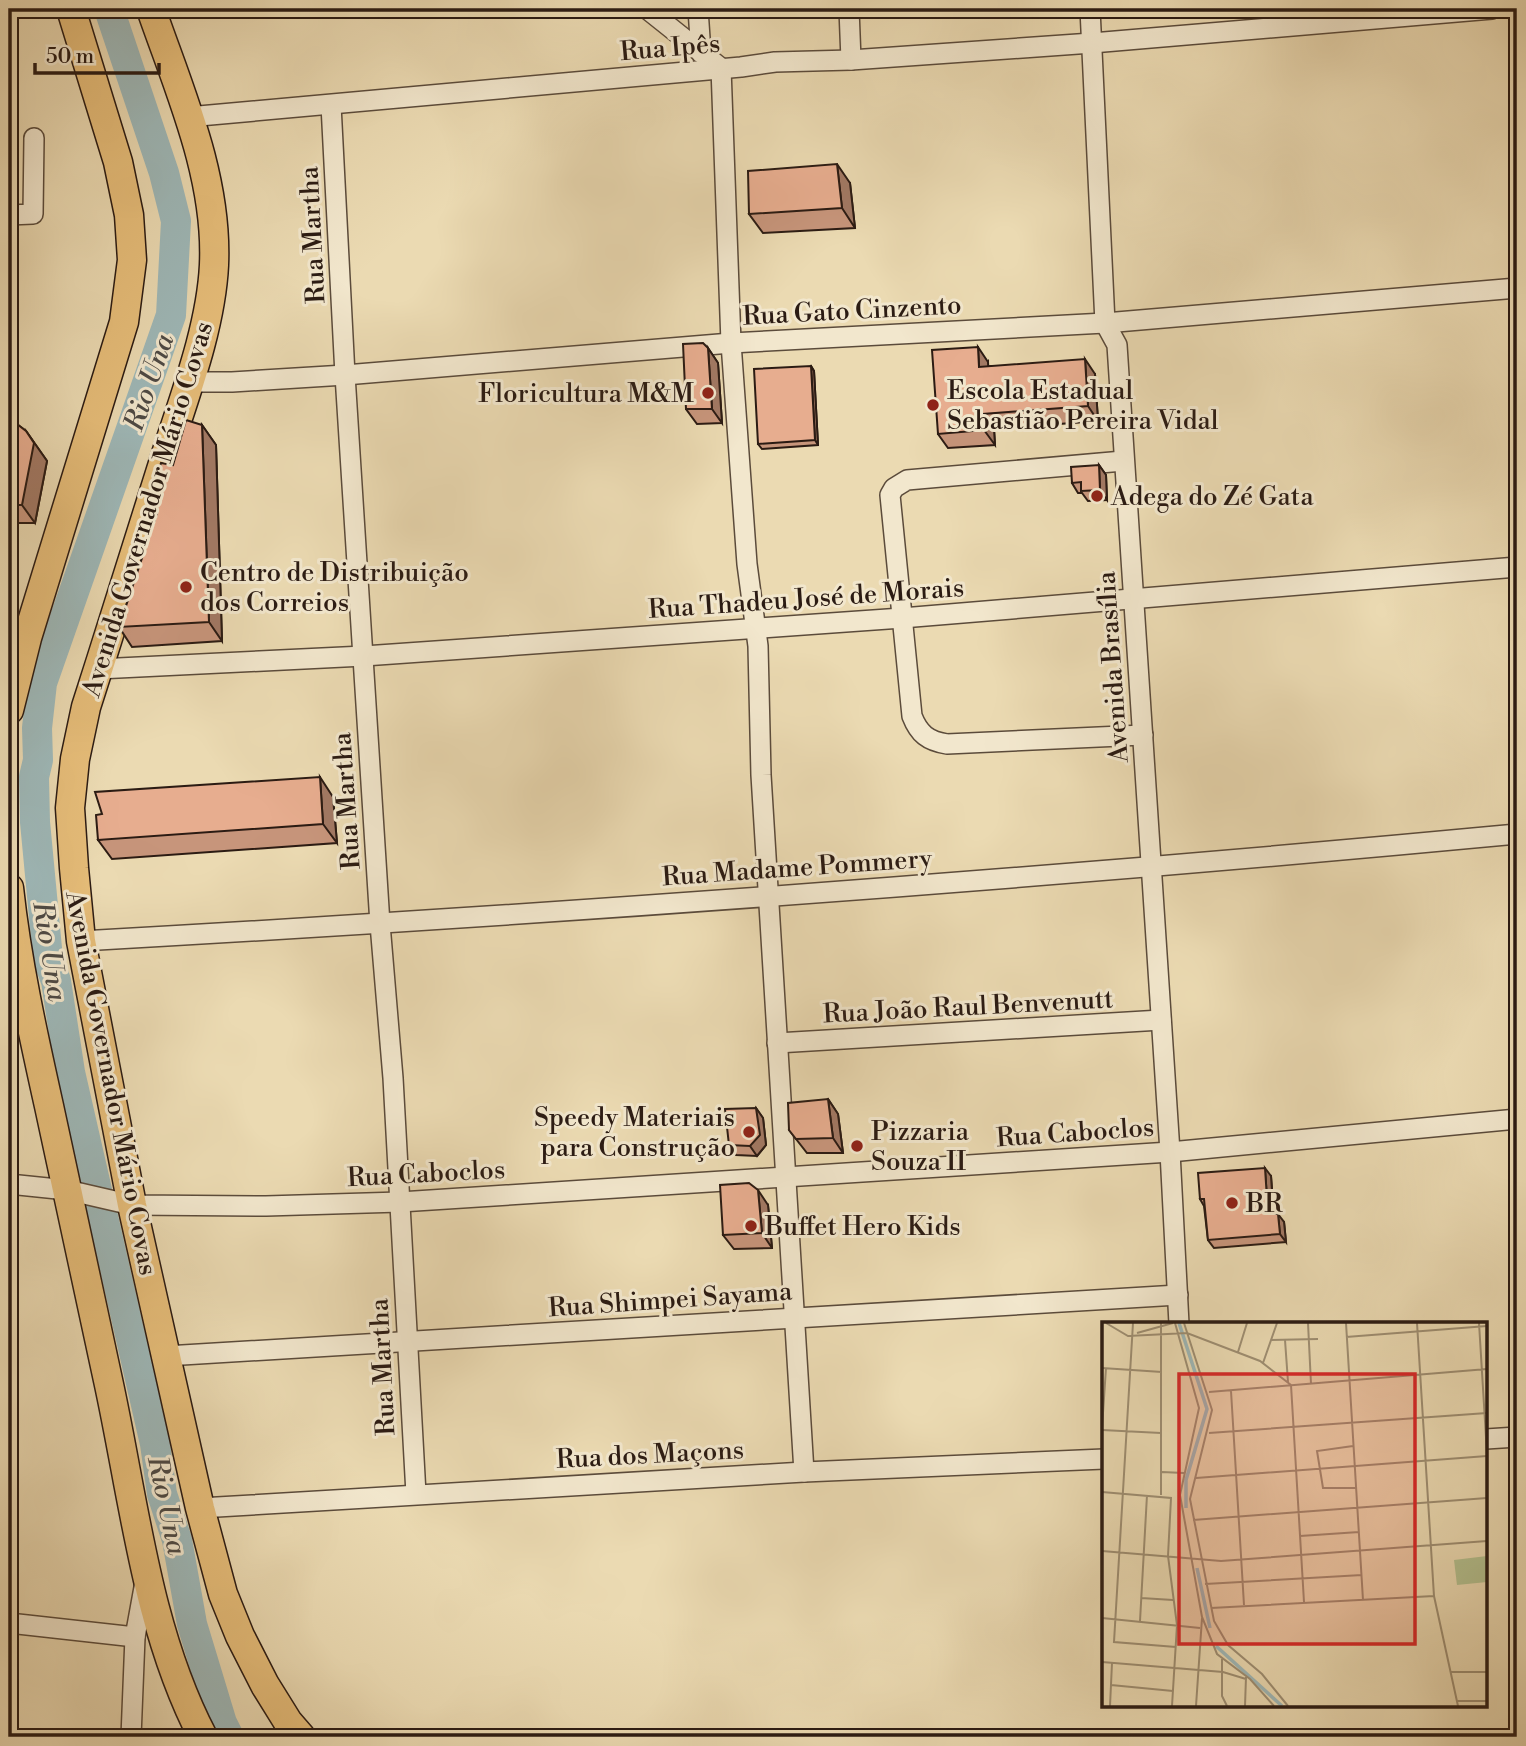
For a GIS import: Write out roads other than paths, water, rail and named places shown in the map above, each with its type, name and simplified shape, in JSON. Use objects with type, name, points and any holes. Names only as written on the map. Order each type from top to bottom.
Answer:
[{"type":"highway","points":[[9,710],[18,637],[124,322],[132,260],[129,215],[118,162],[71,9]]},
{"type":"highway","name":"Avenida Governador Mário Covas","points":[[151,9],[188,117],[206,183],[213,228],[214,264],[211,300],[189,382],[86,707],[75,759],[70,808],[81,941],[127,1205],[223,1594],[240,1636],[265,1685],[288,1722],[301,1737]]},
{"type":"highway","points":[[9,888],[24,991],[77,1192],[109,1381],[146,1570],[169,1656],[192,1717],[203,1737]]},
{"type":"street","points":[[647,9],[721,68],[731,342],[747,564],[757,626],[761,775],[804,1472]]},
{"type":"street","points":[[698,9],[701,53]]},
{"type":"street","points":[[849,9],[851,60]]},
{"type":"street","name":"Avenida Brasília","points":[[1090,9],[1105,323],[1117,345],[1179,1322]]},
{"type":"street","name":"Rua Ipês","points":[[188,117],[775,62],[851,60],[1092,43],[1280,18],[1492,9]]},
{"type":"street","name":"Rua Martha","points":[[331,105],[345,375],[400,1202],[416,1494]]},
{"type":"street","points":[[9,215],[33,214],[34,138]]},
{"type":"street","name":"Rua Gato Cinzento","points":[[189,382],[345,375],[731,342],[1105,323],[1517,288]]},
{"type":"street","points":[[1123,461],[907,480],[899,483],[890,495],[912,716],[917,729],[925,737],[947,744],[1143,735]]},
{"type":"street","name":"Rua Thadeu José de Morais","points":[[98,669],[364,656],[757,626],[902,618],[1517,568]]},
{"type":"street","name":"Rua Madame Pommery","points":[[81,941],[380,924],[1151,868],[1517,834]]},
{"type":"street","name":"Rua João Raul Benvenutt","points":[[777,1043],[1161,1020]]},
{"type":"street","name":"Rua Caboclos","points":[[9,1184],[77,1192],[127,1205],[266,1206],[400,1202],[1170,1152],[1517,1119]]},
{"type":"street","name":"Rua Shimpei Sayama","points":[[166,1356],[1178,1295]]},
{"type":"street","points":[[1488,1439],[1517,1437]]},
{"type":"street","name":"Rua dos Maçons","points":[[200,1507],[804,1472],[1102,1459]]},
{"type":"street","points":[[131,1737],[135,1637],[146,1570]]},
{"type":"street","points":[[9,1623],[135,1637]]},
{"type":"waterway","name":"Rio Una","points":[[109,9],[164,173],[176,221],[171,315],[42,683],[37,728],[38,760],[34,777],[35,822],[48,959],[56,981],[70,1072],[155,1444],[162,1494],[177,1540],[192,1624],[222,1723],[229,1737]]},
{"type":"place","name":"Floricultura M&M","points":[[708,393]]},
{"type":"place","name":"Escola Estadual Sebastião Pereira Vidal","points":[[933,405]]},
{"type":"place","name":"Adega do Zé Gata","points":[[1097,496]]},
{"type":"place","name":"Centro de Distribuição dos Correios","points":[[186,587]]},
{"type":"place","name":"Speedy Materiais para Construção","points":[[749,1132]]},
{"type":"place","name":"Pizzaria Souza II","points":[[857,1146]]},
{"type":"place","name":"BR","points":[[1232,1203]]},
{"type":"place","name":"Buffet Hero Kids","points":[[751,1226]]}]
